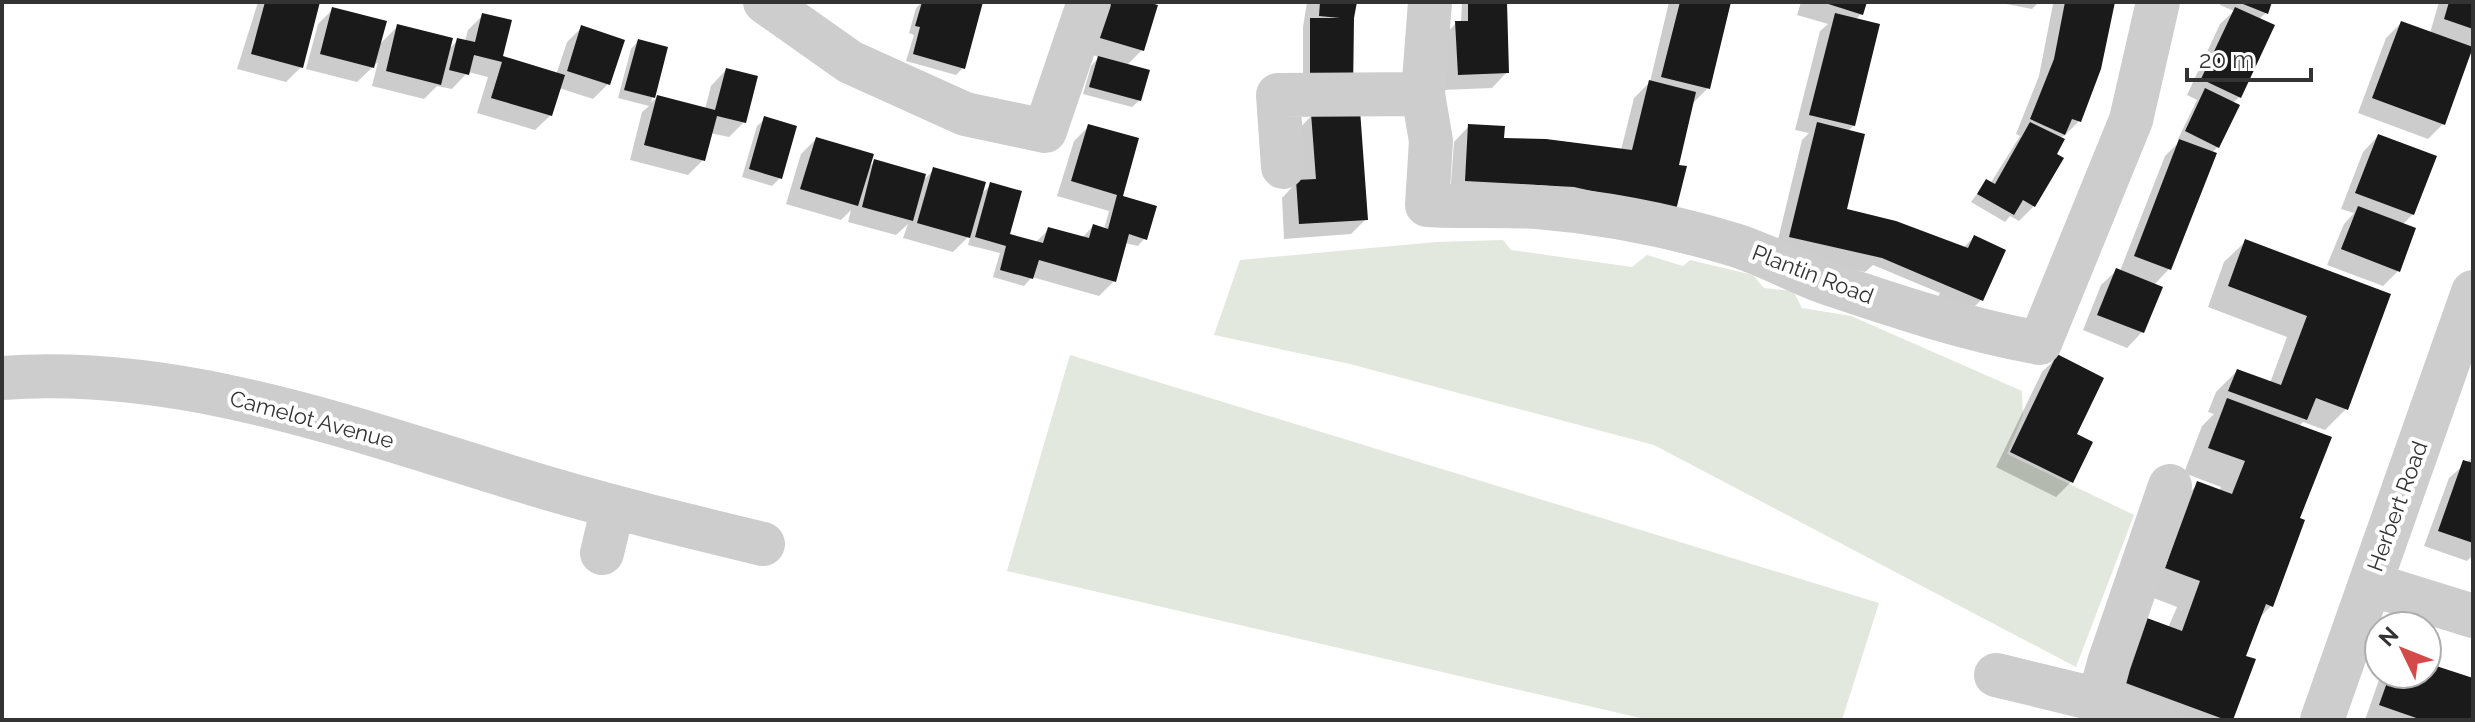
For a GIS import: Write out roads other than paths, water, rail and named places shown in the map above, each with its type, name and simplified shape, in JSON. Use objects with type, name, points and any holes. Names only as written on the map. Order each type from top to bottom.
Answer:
[{"type":"street","points":[[765,2],[850,62],[965,114],[1045,131],[1089,2]]},
{"type":"street","name":"Plantin Road","points":[[1430,2],[1423,94],[1431,141],[1427,205],[1535,207],[1604,216],[1696,235],[1731,243],[1822,281],[1938,318],[1994,335],[2040,343],[2131,120],[2158,2]]},
{"type":"street","points":[[1283,167],[1278,95],[1423,94]]},
{"type":"street","name":"Herbert Road","points":[[2322,720],[2473,292]]},
{"type":"street","name":"Camelot Avenue","points":[[2,378],[107,377],[184,387],[357,429],[613,507],[763,544]]},
{"type":"street","points":[[2099,700],[2170,486]]},
{"type":"street","points":[[602,553],[613,507]]},
{"type":"street","points":[[2370,584],[2473,616]]},
{"type":"street","points":[[1996,675],[2099,700],[2156,720]]}]
